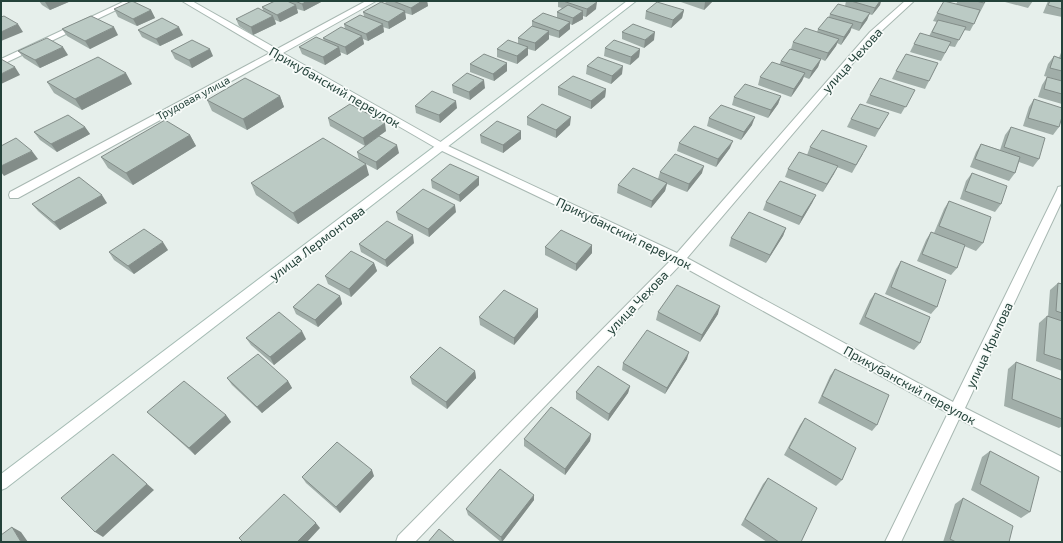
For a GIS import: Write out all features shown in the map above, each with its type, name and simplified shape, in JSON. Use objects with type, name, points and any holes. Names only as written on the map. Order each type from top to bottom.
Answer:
[{"type":"street","points":[[1,62],[131,1]]},
{"type":"street","name":"Прикубанский переулок","points":[[186,1],[442,147],[679,259],[957,411],[1062,465]]},
{"type":"street","name":"Трудовая улица","points":[[14,195],[372,1]]},
{"type":"street","name":"улица Лермонтова","points":[[1,484],[632,1]]},
{"type":"street","name":"улица Чехова","points":[[404,542],[679,259],[873,34],[910,1]]},
{"type":"street","name":"улица Крылова","points":[[894,542],[1062,190]]},
{"type":"building","points":[[132,1],[151,10],[133,19],[114,9]]},
{"type":"building","points":[[275,1],[287,1],[296,5],[277,15],[262,7]]},
{"type":"building","points":[[295,1],[307,1],[302,4]]},
{"type":"building","points":[[393,1],[422,1],[411,8]]},
{"type":"building","points":[[563,1],[595,1],[597,2],[587,9]]},
{"type":"building","points":[[851,1],[880,1],[875,8]]},
{"type":"building","points":[[944,1],[980,10],[974,24],[937,13]]},
{"type":"building","points":[[1050,1],[1062,1],[1062,9],[1048,5]]},
{"type":"building","points":[[381,2],[405,11],[388,22],[363,12]]},
{"type":"building","points":[[657,2],[684,10],[673,20],[646,11]]},
{"type":"building","points":[[838,4],[870,13],[862,23],[830,14]]},
{"type":"building","points":[[568,5],[583,11],[573,18],[557,12]]},
{"type":"building","points":[[258,8],[273,16],[251,27],[236,19]]},
{"type":"building","points":[[543,13],[570,22],[559,31],[532,21]]},
{"type":"building","points":[[360,15],[383,24],[366,34],[344,24]]},
{"type":"building","points":[[4,16],[18,24],[1,32],[1,17]]},
{"type":"building","points":[[91,16],[114,27],[85,41],[62,29]]},
{"type":"building","points":[[828,17],[853,24],[844,37],[818,29]]},
{"type":"building","points":[[162,18],[179,27],[156,39],[138,30]]},
{"type":"building","points":[[938,20],[966,27],[959,40],[932,32]]},
{"type":"building","points":[[633,24],[655,32],[645,40],[622,32]]},
{"type":"building","points":[[532,26],[549,31],[535,43],[518,38]]},
{"type":"building","points":[[341,27],[362,36],[345,47],[323,38]]},
{"type":"building","points":[[805,28],[839,39],[828,53],[793,42]]},
{"type":"building","points":[[920,33],[951,42],[945,53],[914,44]]},
{"type":"building","points":[[316,37],[339,47],[323,57],[299,47]]},
{"type":"building","points":[[47,38],[63,47],[35,60],[18,51]]},
{"type":"building","points":[[192,40],[210,49],[189,60],[171,51]]},
{"type":"building","points":[[508,40],[528,47],[517,56],[497,49]]},
{"type":"building","points":[[614,40],[640,49],[631,57],[605,48]]},
{"type":"building","points":[[790,49],[821,59],[812,71],[781,61]]},
{"type":"building","points":[[484,54],[507,63],[493,74],[470,64]]},
{"type":"building","points":[[906,54],[938,63],[929,81],[896,71]]},
{"type":"building","points":[[1054,56],[1062,59],[1062,71],[1050,68]]},
{"type":"building","points":[[98,57],[126,73],[75,99],[47,82]]},
{"type":"building","points":[[598,57],[623,66],[612,76],[587,66]]},
{"type":"building","points":[[1,59],[15,67],[1,74]]},
{"type":"building","points":[[772,62],[805,73],[794,89],[760,77]]},
{"type":"building","points":[[467,73],[484,80],[469,92],[452,85]]},
{"type":"building","points":[[573,76],[606,89],[591,101],[558,87]]},
{"type":"building","points":[[1047,77],[1062,81],[1062,94],[1044,89]]},
{"type":"building","points":[[245,78],[280,96],[243,119],[207,100]]},
{"type":"building","points":[[880,78],[915,90],[906,107],[870,95]]},
{"type":"building","points":[[745,84],[781,96],[771,110],[734,97]]},
{"type":"building","points":[[432,91],[456,101],[439,115],[415,106]]},
{"type":"building","points":[[1034,99],[1062,108],[1062,117],[1059,127],[1028,118]]},
{"type":"building","points":[[350,104],[385,123],[363,138],[328,118]]},
{"type":"building","points":[[542,104],[571,117],[556,130],[527,117]]},
{"type":"building","points":[[860,104],[889,113],[879,129],[851,119]]},
{"type":"building","points":[[721,105],[755,117],[744,132],[709,118]]},
{"type":"building","points":[[68,115],[85,127],[51,144],[34,132]]},
{"type":"building","points":[[165,120],[190,135],[126,173],[101,157]]},
{"type":"building","points":[[497,121],[521,131],[503,145],[480,135]]},
{"type":"building","points":[[694,126],[733,141],[718,159],[679,143]]},
{"type":"building","points":[[1011,127],[1045,138],[1039,159],[1004,147]]},
{"type":"building","points":[[822,130],[867,146],[856,165],[810,147]]},
{"type":"building","points":[[379,136],[397,145],[376,162],[357,152]]},
{"type":"building","points":[[16,138],[32,151],[1,166],[1,146]]},
{"type":"building","points":[[323,138],[366,164],[293,213],[251,183]]},
{"type":"building","points":[[981,144],[1020,157],[1015,173],[975,159]]},
{"type":"building","points":[[799,152],[838,166],[827,184],[788,169]]},
{"type":"building","points":[[675,154],[704,166],[689,184],[660,172]]},
{"type":"building","points":[[450,164],[479,177],[459,195],[431,180]]},
{"type":"building","points":[[633,168],[667,183],[652,201],[618,185]]},
{"type":"building","points":[[972,173],[1007,186],[1001,204],[965,191]]},
{"type":"building","points":[[79,177],[102,195],[54,222],[32,204]]},
{"type":"building","points":[[780,181],[816,195],[802,217],[766,202]]},
{"type":"building","points":[[423,189],[455,205],[428,229],[396,212]]},
{"type":"building","points":[[949,201],[991,217],[983,243],[939,226]]},
{"type":"building","points":[[749,212],[786,228],[770,255],[731,238]]},
{"type":"building","points":[[387,221],[413,235],[385,260],[359,244]]},
{"type":"building","points":[[144,229],[163,242],[128,266],[109,252]]},
{"type":"building","points":[[561,230],[592,245],[576,264],[545,247]]},
{"type":"building","points":[[931,232],[965,245],[957,268],[922,254]]},
{"type":"building","points":[[351,251],[374,263],[349,289],[325,276]]},
{"type":"building","points":[[901,261],[946,280],[937,307],[891,287]]},
{"type":"building","points":[[1058,283],[1062,284],[1062,313],[1056,311]]},
{"type":"building","points":[[318,284],[340,296],[315,320],[293,307]]},
{"type":"building","points":[[677,285],[720,306],[702,335],[658,312]]},
{"type":"building","points":[[504,290],[538,309],[514,338],[479,317]]},
{"type":"building","points":[[875,293],[930,317],[920,343],[865,317]]},
{"type":"building","points":[[279,312],[302,331],[270,357],[246,338]]},
{"type":"building","points":[[1047,316],[1062,321],[1062,360],[1044,354]]},
{"type":"building","points":[[647,330],[689,352],[667,388],[623,363]]},
{"type":"building","points":[[440,347],[475,371],[446,402],[410,377]]},
{"type":"building","points":[[258,354],[288,381],[257,407],[227,378]]},
{"type":"building","points":[[1016,362],[1062,380],[1062,419],[1012,399]]},
{"type":"building","points":[[598,366],[630,386],[609,414],[576,392]]},
{"type":"building","points":[[835,369],[889,395],[877,425],[822,396]]},
{"type":"building","points":[[184,381],[226,415],[189,448],[147,412]]},
{"type":"building","points":[[551,407],[591,434],[565,469],[524,439]]},
{"type":"building","points":[[805,418],[856,448],[842,480],[789,448]]},
{"type":"building","points":[[337,442],[372,470],[336,507],[302,477]]},
{"type":"building","points":[[990,451],[1039,477],[1030,512],[980,484]]},
{"type":"building","points":[[113,454],[147,484],[95,532],[61,498]]},
{"type":"building","points":[[500,469],[534,495],[501,537],[466,509]]},
{"type":"building","points":[[768,478],[817,508],[801,542],[779,542],[745,519]]},
{"type":"building","points":[[284,494],[316,523],[297,542],[243,542],[239,538]]},
{"type":"building","points":[[963,498],[1013,526],[1009,542],[956,542],[950,539]]},
{"type":"building","points":[[12,527],[21,542],[1,542],[1,535]]},
{"type":"building","points":[[439,529],[455,542],[428,542]]}]
